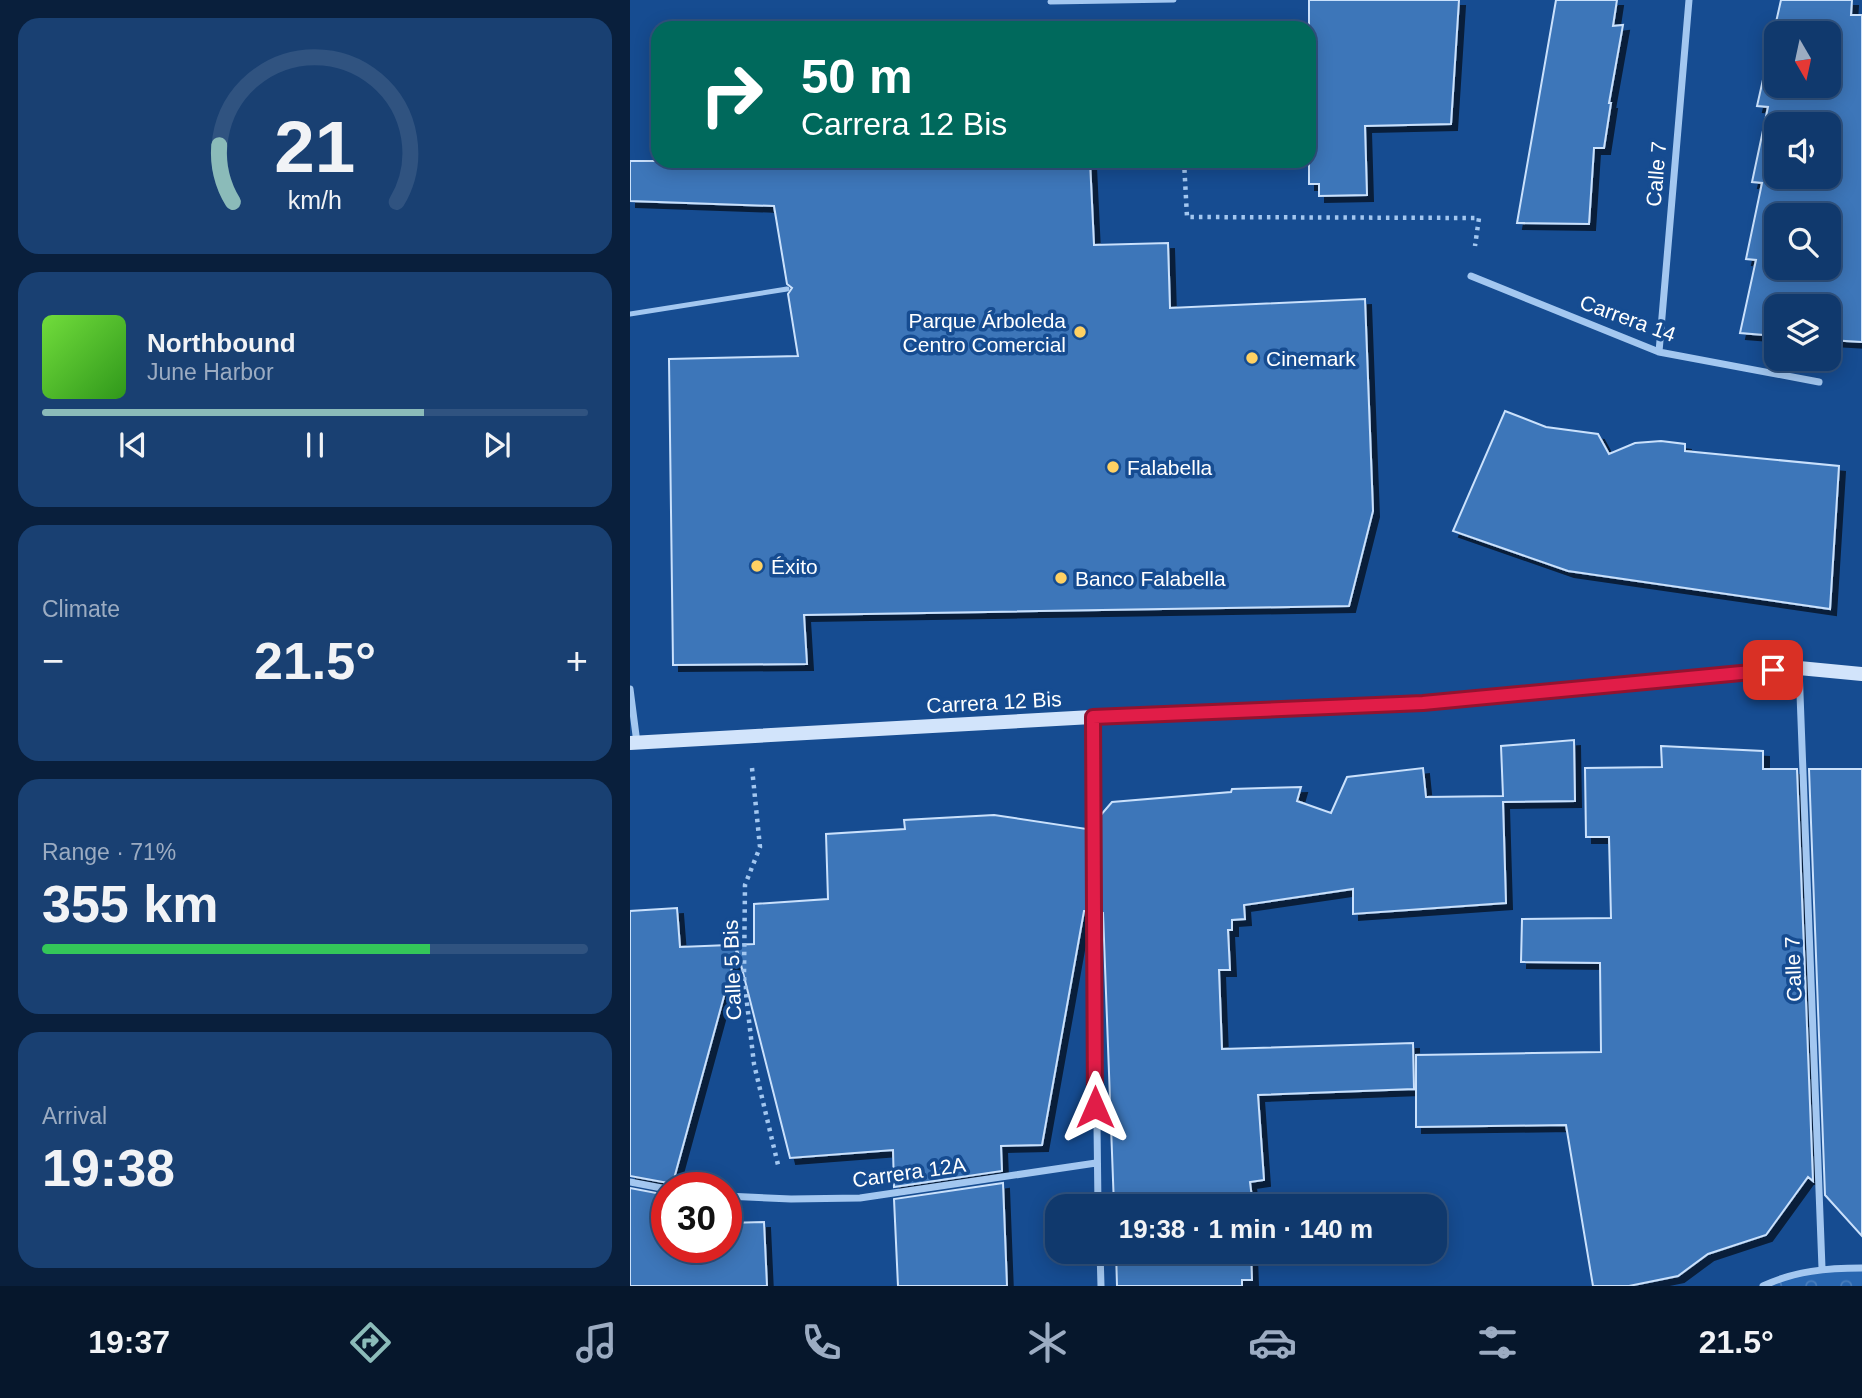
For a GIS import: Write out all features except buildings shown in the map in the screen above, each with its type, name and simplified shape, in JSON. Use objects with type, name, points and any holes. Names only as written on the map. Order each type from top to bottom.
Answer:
[{"type":"street","name":"Calle 7","points":[[1659,352],[1689,0]]},
{"type":"street","name":"Carrera 14","points":[[1471,276],[1659,352],[1819,382]]},
{"type":"street","name":"Calle 7","points":[[1800,668],[1822,1268]]},
{"type":"street","name":"Carrera 12 Bis","points":[[634,743],[1093,717],[1423,703],[1800,668],[1862,674]]},
{"type":"street","points":[[630,689],[634,743]]},
{"type":"street","points":[[1093,717],[1097,1194]]},
{"type":"street","name":"Carrera 12A","points":[[742,1197],[860,1198],[1096,1163]]},
{"type":"street","points":[[630,1182],[651,1186]]},
{"type":"street","points":[[1100,1264],[1101,1286]]},
{"type":"street","points":[[1763,1286],[1781,1277],[1822,1268],[1862,1268]]},
{"type":"lane","points":[[1050,2],[1174,0]]},
{"type":"lane","points":[[630,314],[787,289]]},
{"type":"path","points":[[1184,168],[1187,217],[1479,218]]},
{"type":"path","name":"Calle 5 Bis","points":[[749,737],[760,847],[745,885],[744,977],[754,1064],[775,1158],[791,1199]]},
{"type":"green space","points":[[1862,1268],[1862,1286],[1763,1286],[1781,1277]]},
{"type":"place","name":"Parque Árboleda Centro Comercial","points":[[1080,332]]},
{"type":"place","name":"Cinemark","points":[[1252,358]]},
{"type":"place","name":"Falabella","points":[[1113,467]]},
{"type":"place","name":"Éxito","points":[[757,566]]},
{"type":"place","name":"Banco Falabella","points":[[1061,578]]},
{"type":"route","points":[[1095,1107],[1093,717],[1423,703],[1773,670]]}]
